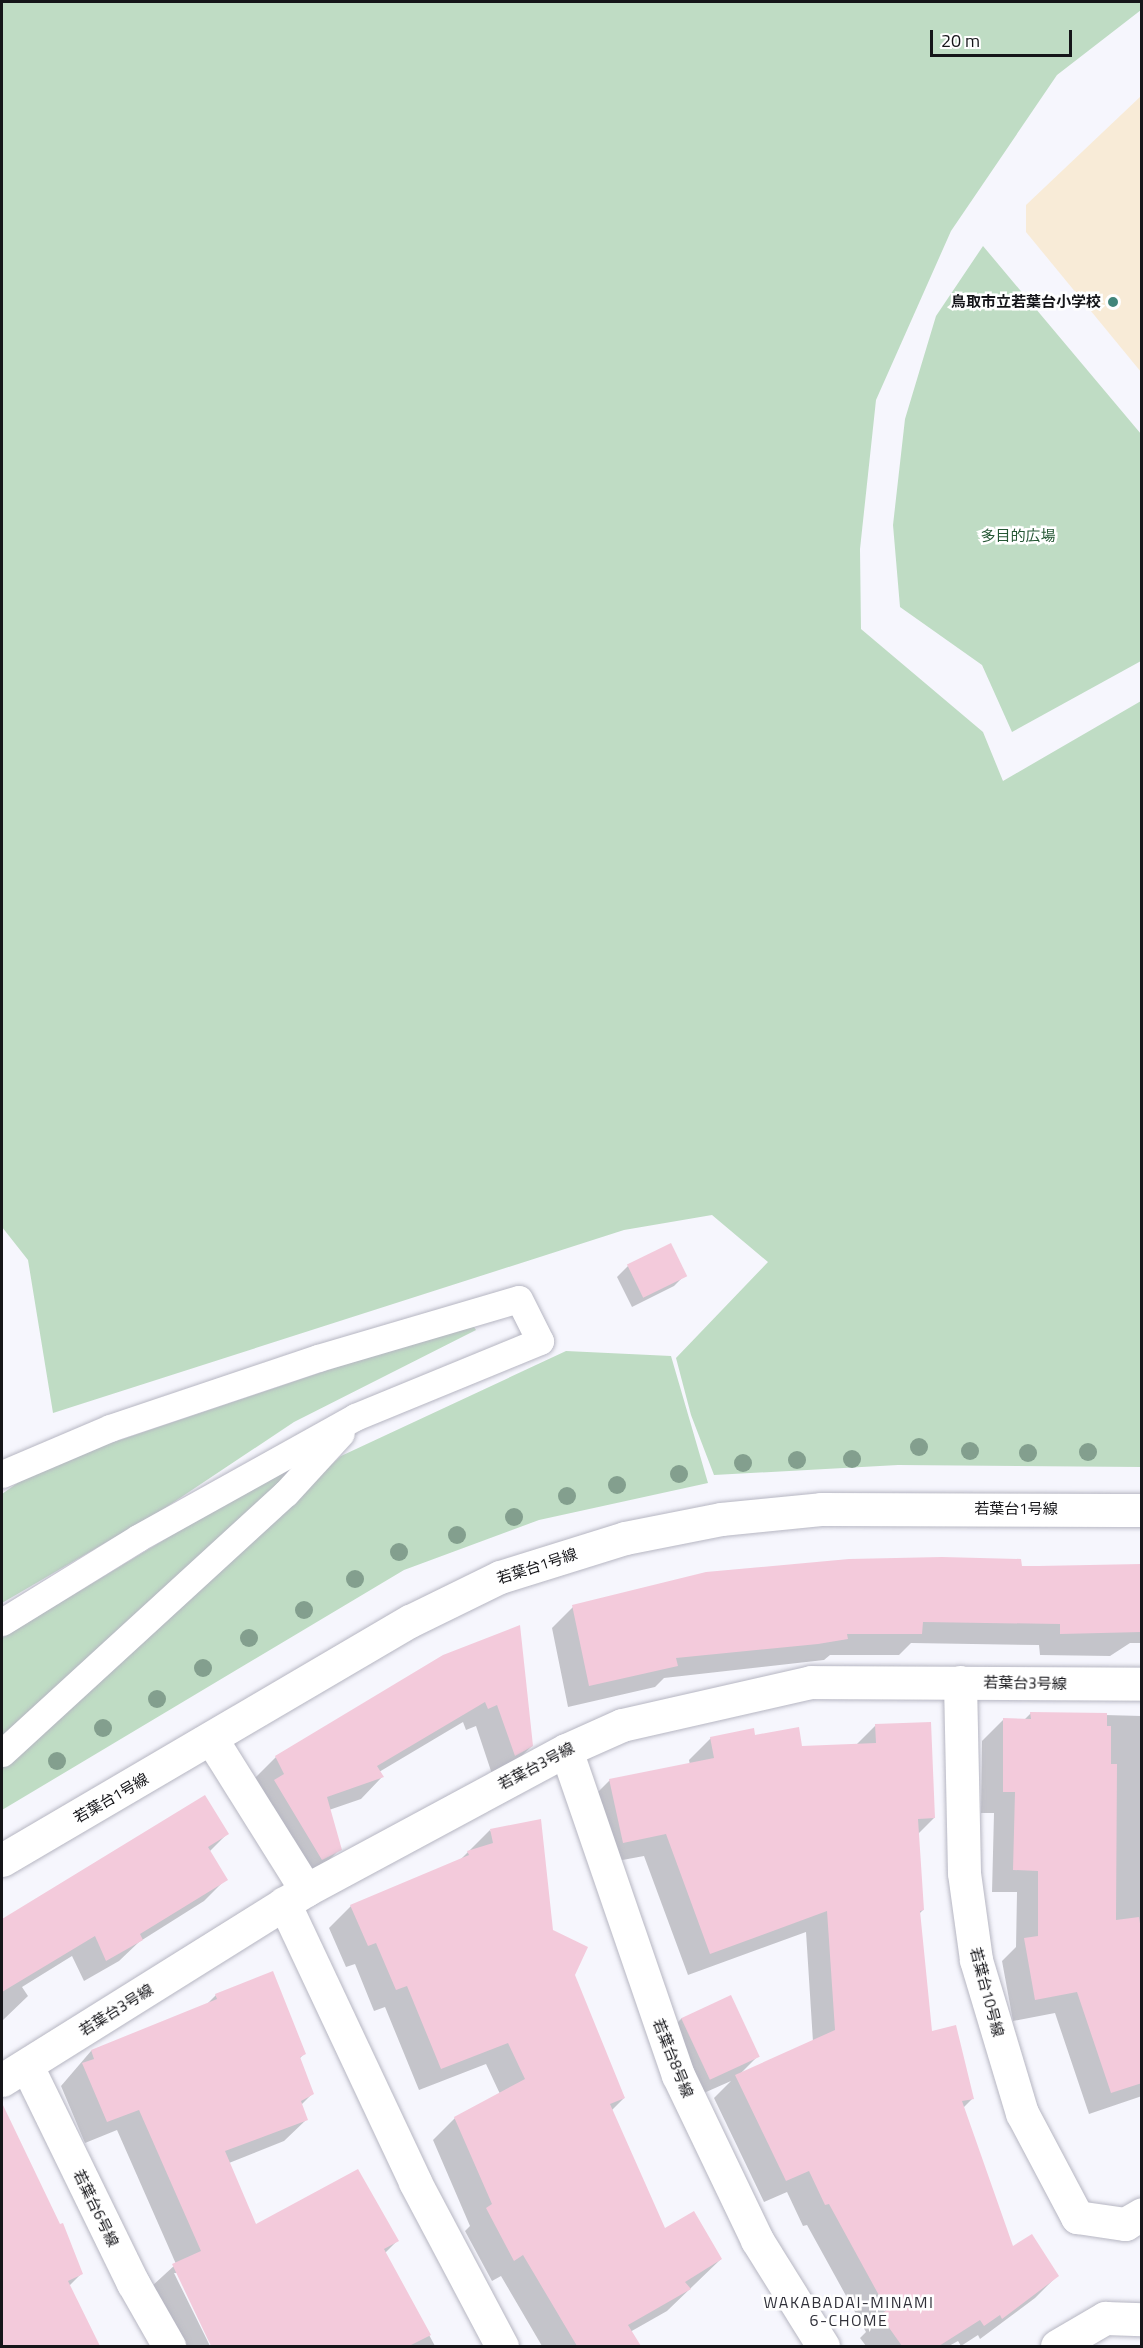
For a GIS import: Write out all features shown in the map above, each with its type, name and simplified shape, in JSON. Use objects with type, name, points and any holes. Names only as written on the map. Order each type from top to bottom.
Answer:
[{"type":"street","name":"若葉台1号線","points":[[2,1860],[212,1740],[296,1685],[420,1616],[500,1577],[625,1538],[721,1518],[820,1509],[1142,1510]]},
{"type":"street","name":"若葉台3号線","points":[[14,2073],[295,1896],[566,1750],[622,1725],[812,1682],[1142,1684]]},
{"type":"street","name":"若葉台10号線","points":[[960,1682],[964,1873],[976,1960],[1022,2113],[1077,2217],[1125,2224],[1142,2214]]},
{"type":"street","points":[[212,1740],[295,1896],[415,2181],[502,2346]]},
{"type":"street","name":"若葉台8号線","points":[[566,1750],[678,2075],[757,2240],[823,2346]]},
{"type":"street","name":"若葉台6号線","points":[[14,2073],[169,2346]]},
{"type":"street","points":[[1057,2346],[1105,2318],[1142,2319]]},
{"type":"lane","points":[[2,1474],[110,1428],[252,1380],[519,1299],[540,1341],[356,1417],[138,1538],[2,1622]]},
{"type":"lane","points":[[2,1753],[286,1493],[356,1417]]},
{"type":"shaded area","name":"鳥取市立若葉台小学校","points":[[1141,96],[1141,372],[1026,232],[1026,205]]},
{"type":"green space","points":[[2,2],[1141,2],[1141,10],[1057,75],[951,231],[876,400],[860,549],[861,629],[983,732],[1003,781],[1141,701],[1141,1467],[898,1465],[714,1475],[691,1415],[676,1358],[768,1262],[712,1215],[624,1230],[53,1413],[28,1260],[2,1227]]},
{"type":"green space","name":"多目的広場","points":[[983,246],[1141,434],[1141,661],[1012,732],[982,665],[900,607],[893,525],[905,419],[936,316]]},
{"type":"green space","points":[[471,1322],[476,1330],[294,1422],[165,1508],[2,1603],[2,1494],[40,1467]]},
{"type":"green space","points":[[566,1351],[671,1356],[708,1483],[539,1520],[404,1570],[2,1810],[2,1764],[341,1456]]},
{"type":"green space","points":[[319,1446],[2,1737],[2,1638]]},
{"type":"building","points":[[671,1243],[687,1276],[643,1298],[627,1264]]},
{"type":"building","points":[[942,1557],[1021,1559],[1022,1566],[1141,1564],[1142,1632],[1060,1634],[1060,1624],[923,1622],[922,1634],[847,1634],[848,1639],[818,1644],[676,1658],[678,1666],[589,1686],[572,1605],[706,1572],[849,1559]]},
{"type":"building","points":[[520,1625],[533,1746],[515,1756],[497,1705],[488,1709],[485,1702],[377,1766],[384,1777],[327,1797],[342,1850],[322,1860],[274,1780],[284,1774],[275,1756],[443,1655]]},
{"type":"building","points":[[1030,1712],[1107,1713],[1107,1726],[1111,1726],[1111,1764],[1117,1764],[1116,1920],[1139,1917],[1142,1937],[1142,2083],[1111,2093],[1077,1992],[1035,2000],[1024,1938],[1038,1936],[1038,1871],[1013,1870],[1015,1792],[1003,1792],[1003,1718],[1031,1719]]},
{"type":"building","points":[[931,1722],[935,1818],[918,1819],[924,1910],[920,1911],[932,2031],[956,2025],[974,2099],[962,2101],[1013,2246],[1032,2234],[1059,2276],[1002,2319],[1000,2315],[984,2326],[980,2320],[939,2346],[902,2346],[880,2315],[887,2310],[829,2204],[825,2205],[809,2171],[786,2181],[735,2075],[835,2030],[827,1911],[710,1954],[666,1834],[623,1843],[609,1779],[714,1758],[710,1737],[754,1728],[755,1735],[799,1727],[802,1746],[876,1743],[875,1724]]},
{"type":"building","points":[[205,1795],[229,1834],[208,1847],[228,1880],[140,1934],[143,1940],[106,1961],[95,1936],[2,1992],[2,1919]]},
{"type":"building","points":[[541,1819],[553,1930],[588,1947],[575,1975],[625,2098],[610,2104],[665,2228],[694,2211],[722,2259],[685,2282],[691,2289],[628,2325],[641,2346],[577,2346],[523,2255],[514,2261],[486,2208],[492,2204],[454,2117],[525,2079],[508,2043],[441,2069],[407,1986],[396,1990],[376,1943],[368,1946],[350,1905],[469,1855],[467,1851],[493,1843],[490,1829]]},
{"type":"building","points":[[273,1971],[306,2054],[300,2057],[314,2094],[301,2101],[308,2120],[225,2151],[256,2224],[358,2169],[399,2241],[384,2249],[431,2335],[409,2346],[211,2346],[172,2264],[201,2251],[139,2110],[107,2122],[82,2063],[94,2059],[91,2050],[217,1999],[215,1994]]},
{"type":"building","points":[[731,1995],[760,2057],[710,2080],[681,2018]]},
{"type":"building","points":[[2,2103],[60,2224],[63,2223],[83,2274],[68,2281],[100,2346],[2,2346]]},
{"type":"place","name":"鳥取市立若葉台小学校","points":[[1113,302]]},
{"type":"district","name":"WAKABADAI-MINAMI 6-CHOME","points":[[849,2311]]}]
